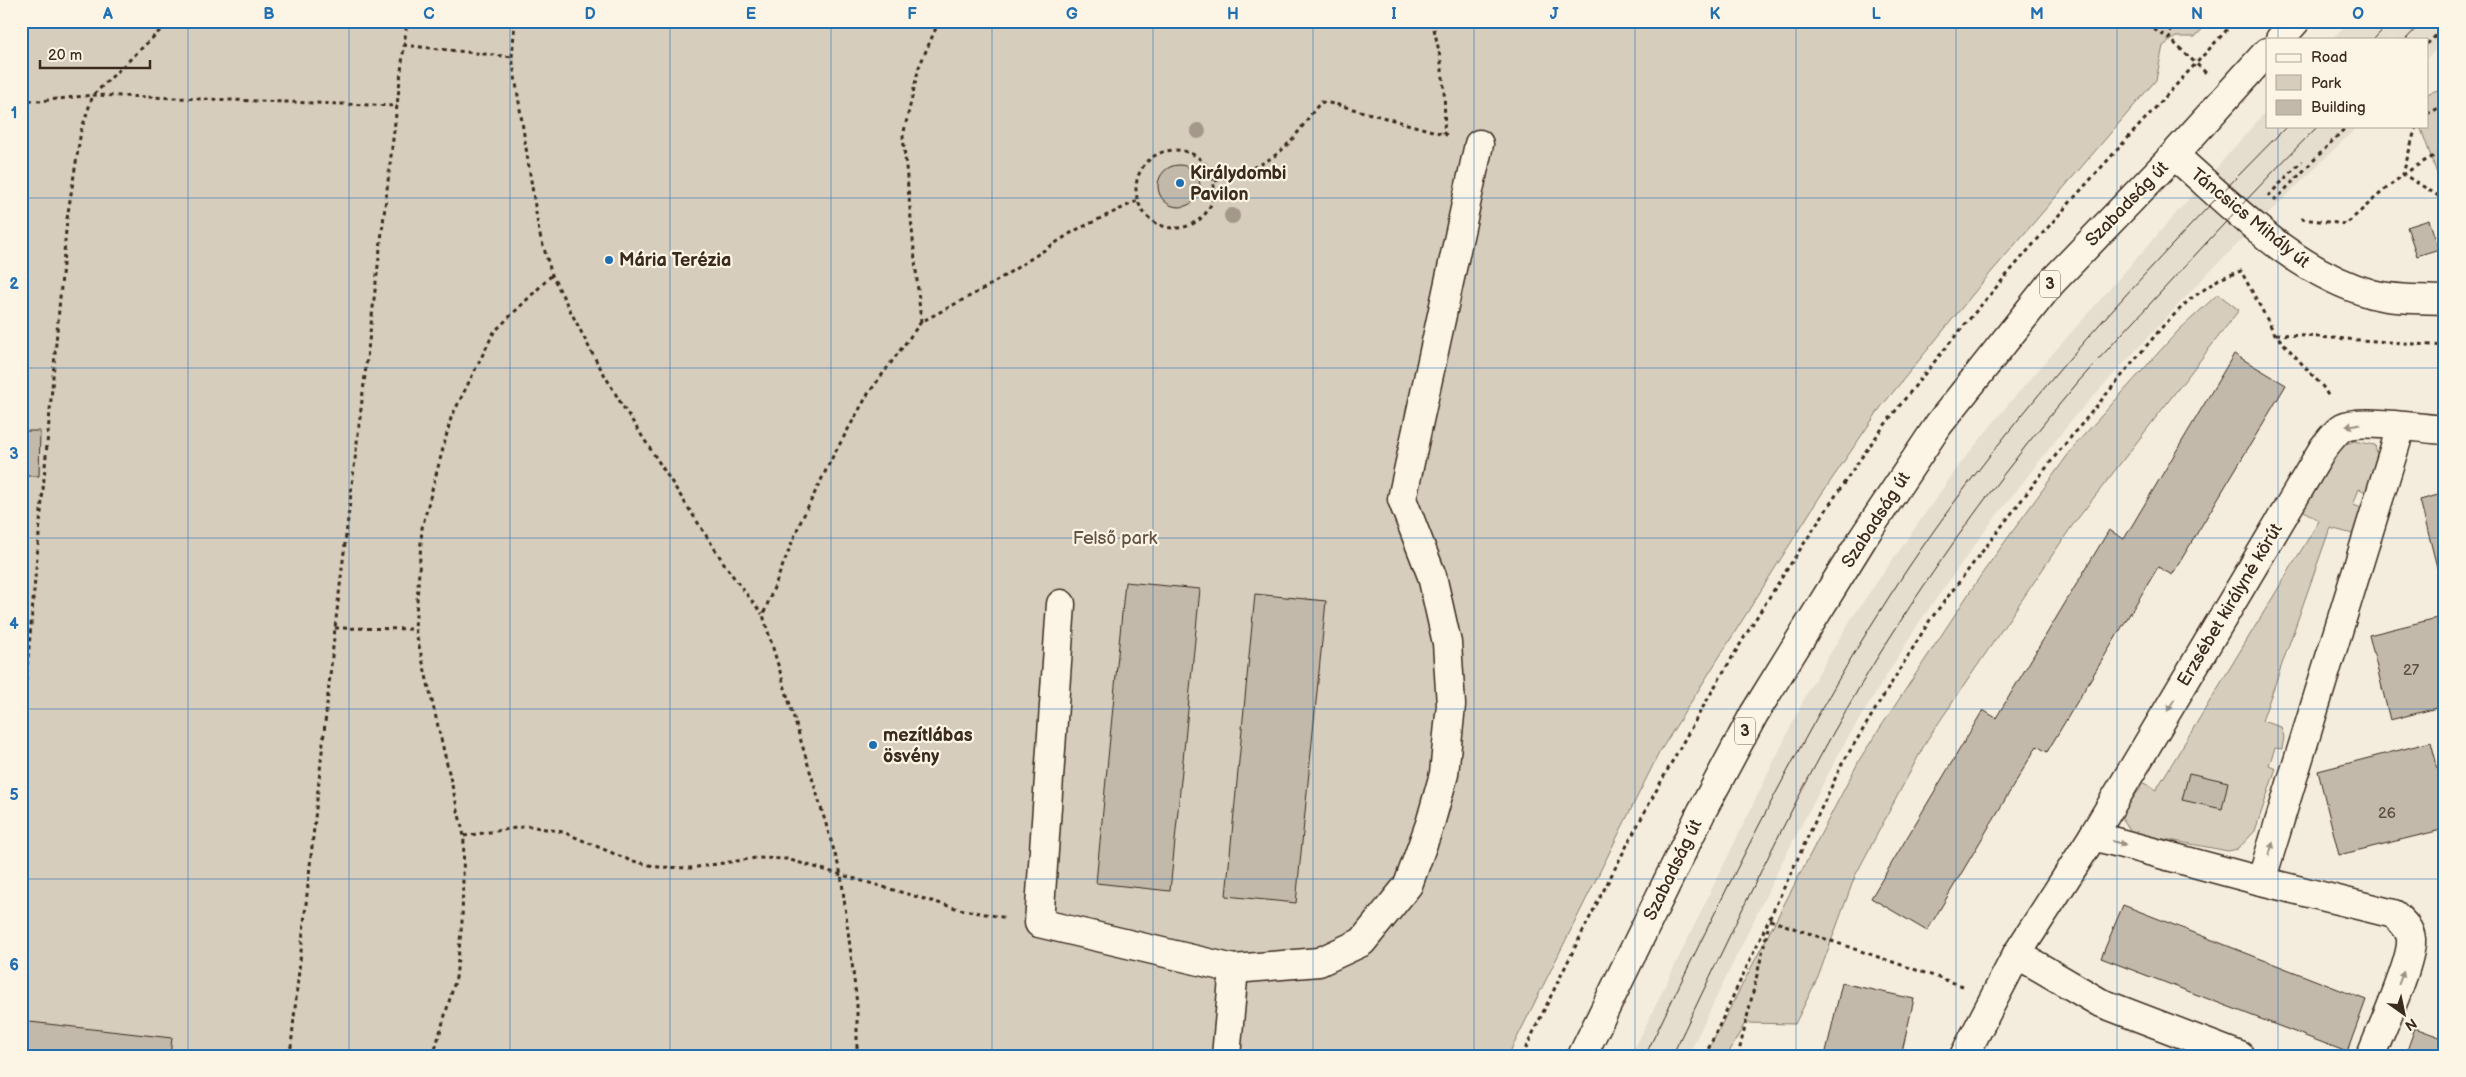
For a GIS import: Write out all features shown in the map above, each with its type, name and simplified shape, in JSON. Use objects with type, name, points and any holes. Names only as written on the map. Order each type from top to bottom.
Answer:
[{"type":"street","points":[[2281,38],[2296,21]]},
{"type":"street","name":"Szabadság út","points":[[1582,1056],[1702,811],[1754,714],[1863,538],[1939,424],[2051,283],[2174,155],[2266,53]]},
{"type":"street","points":[[1061,604],[1040,924],[1234,969],[1319,962],[1362,942],[1408,884],[1430,824],[1444,774],[1452,705],[1447,643],[1432,576],[1402,499],[1479,144]]},
{"type":"street","name":"Táncsics Mihály út","points":[[2174,155],[2236,211],[2307,266],[2335,280],[2374,294],[2445,300]]},
{"type":"street","points":[[2343,427],[2360,423],[2445,430]]},
{"type":"street","name":"Erzsébet királyné körút","points":[[1964,1056],[2017,954],[2093,836],[2324,447],[2343,427]]},
{"type":"street","points":[[2261,881],[2401,427]]},
{"type":"street","points":[[2093,836],[2394,914],[2405,925],[2411,938],[2409,956],[2371,1056]]},
{"type":"street","points":[[2017,954],[2099,1002],[2240,1056]]},
{"type":"street","points":[[1226,1056],[1234,969]]},
{"type":"path","points":[[21,737],[29,664],[67,219],[81,131],[92,96],[170,21]]},
{"type":"path","points":[[290,1056],[335,628],[406,21]]},
{"type":"path","points":[[515,21],[512,58],[539,232],[552,275],[593,355],[622,406],[729,571],[763,615],[841,874],[857,1004],[857,1056]]},
{"type":"path","points":[[921,322],[903,136],[919,67],[939,21]]},
{"type":"path","points":[[1432,21],[1441,56],[1446,88],[1444,134]]},
{"type":"path","points":[[2140,21],[2170,40],[2206,73]]},
{"type":"path","points":[[2170,40],[2172,21]]},
{"type":"path","points":[[2196,64],[2235,21]]},
{"type":"path","points":[[2428,43],[2445,26]]},
{"type":"path","points":[[404,45],[512,58]]},
{"type":"path","points":[[21,100],[40,101],[92,96],[397,106]]},
{"type":"path","points":[[1215,182],[1273,158],[1288,144],[1321,102],[1335,104],[1479,144]]},
{"type":"path","points":[[2428,114],[2445,105]]},
{"type":"path","points":[[2274,201],[2345,128]]},
{"type":"path","points":[[2403,174],[2415,128]]},
{"type":"path","points":[[1175,149],[1192,153],[1207,164],[1215,182],[1214,202],[1202,219],[1184,228],[1164,228],[1147,218],[1136,201],[1136,182],[1143,165],[1157,153],[1175,149]]},
{"type":"path","points":[[2293,219],[2346,224],[2403,174],[2430,157],[2445,151]]},
{"type":"path","points":[[2280,207],[2268,196],[2302,161]]},
{"type":"path","points":[[2403,174],[2445,200]]},
{"type":"path","points":[[763,615],[798,525],[833,456],[868,394],[921,322],[988,288],[1074,230],[1136,201]]},
{"type":"path","points":[[1705,1056],[1842,764],[1930,620],[2056,455],[2163,326],[2189,300],[2219,279],[2241,271],[2276,334],[2323,387],[2343,427]]},
{"type":"path","points":[[433,1056],[456,978],[462,922],[464,836],[415,629],[422,528],[451,418],[494,332],[552,275]]},
{"type":"path","points":[[2276,334],[2445,346]]},
{"type":"path","points":[[335,628],[415,629]]},
{"type":"path","points":[[21,664],[29,664]]},
{"type":"path","points":[[464,836],[530,826],[563,832],[629,860],[658,867],[691,868],[756,858],[787,860],[959,909],[1040,924]]},
{"type":"path","points":[[1770,920],[1994,996]]},
{"type":"path","points":[[1738,1056],[1770,920]]},
{"type":"shaded area","points":[[2349,21],[2445,21],[2445,41],[2428,57],[2428,38],[2333,38]]},
{"type":"shaded area","points":[[2266,111],[2266,128],[2356,128],[2205,276],[2074,417],[1990,524],[1920,621],[1844,744],[1783,860],[1688,1056],[1631,1056],[1810,687],[1851,619],[1960,464],[2011,401]]},
{"type":"green space","name":"Felső park","points":[[21,21],[2210,21],[2195,37],[2176,37],[2163,46],[2156,80],[1982,283],[1881,407],[1819,498],[1659,753],[1508,1056],[21,1056]]},
{"type":"green space","points":[[2445,87],[2445,196],[2421,128],[2428,128],[2428,94]]},
{"type":"green space","points":[[2218,294],[2239,310],[2072,526],[1927,740],[1855,876],[1818,977],[1795,1024],[1745,1023],[1727,1056],[1705,1056],[1861,757],[1981,575],[2075,445],[2178,331]]},
{"type":"green space","points":[[2354,441],[2375,445],[2377,454],[2367,492],[2359,489],[2353,505],[2362,508],[2353,534],[2330,528],[2262,721],[2281,727],[2284,737],[2282,749],[2275,748],[2269,765],[2276,768],[2255,831],[2238,849],[2228,851],[2132,833],[2121,816],[2124,798],[2131,800],[2141,788],[2133,783],[2137,782],[2156,790],[2319,521],[2301,509],[2315,479],[2335,452]]},
{"type":"building","name":"Királydombi Pavilon","points":[[1179,165],[1194,171],[1200,186],[1194,201],[1179,207],[1164,201],[1158,186],[1164,171]]},
{"type":"building","points":[[2429,220],[2439,249],[2417,256],[2407,227]]},
{"type":"building","points":[[2234,354],[2286,385],[2172,575],[2158,567],[2047,752],[2037,746],[1927,931],[1871,898],[1983,710],[1996,718],[2109,530],[2124,539]]},
{"type":"building","points":[[21,431],[40,431],[39,476],[21,476]]},
{"type":"building","points":[[2445,493],[2445,582],[2441,583],[2420,500]]},
{"type":"building","points":[[1125,582],[1200,589],[1170,891],[1096,883]]},
{"type":"building","points":[[1255,594],[1326,601],[1296,903],[1226,896]]},
{"type":"building","points":[[2445,616],[2445,706],[2390,720],[2369,635]]},
{"type":"building","points":[[2431,742],[2445,797],[2445,829],[2339,855],[2318,771]]},
{"type":"building","points":[[2189,773],[2228,782],[2222,809],[2182,800]]},
{"type":"building","points":[[2123,905],[2366,1000],[2347,1052],[2101,958]]},
{"type":"building","points":[[1842,983],[1914,999],[1901,1056],[1825,1056]]},
{"type":"building","points":[[21,1021],[172,1038],[170,1056],[21,1056]]},
{"type":"building","points":[[2415,1028],[2445,1039],[2445,1056],[2405,1056]]},
{"type":"tram line","points":[[2375,38],[2391,21]]},
{"type":"tram line","points":[[2407,38],[2423,21]]},
{"type":"tram line","points":[[1645,1056],[1737,869],[1801,746],[1870,626],[1908,568],[1994,450],[2087,338],[2185,231],[2285,128]]},
{"type":"tram line","points":[[1672,1056],[1748,897],[1829,740],[1858,689],[1933,572],[2004,474],[2079,381],[2316,128]]},
{"type":"place","name":"Királydombi Pavilon","points":[[1180,183]]},
{"type":"place","name":"Mária Terézia","points":[[609,260]]},
{"type":"place","name":"mezítlábas ösvény","points":[[873,745]]}]
